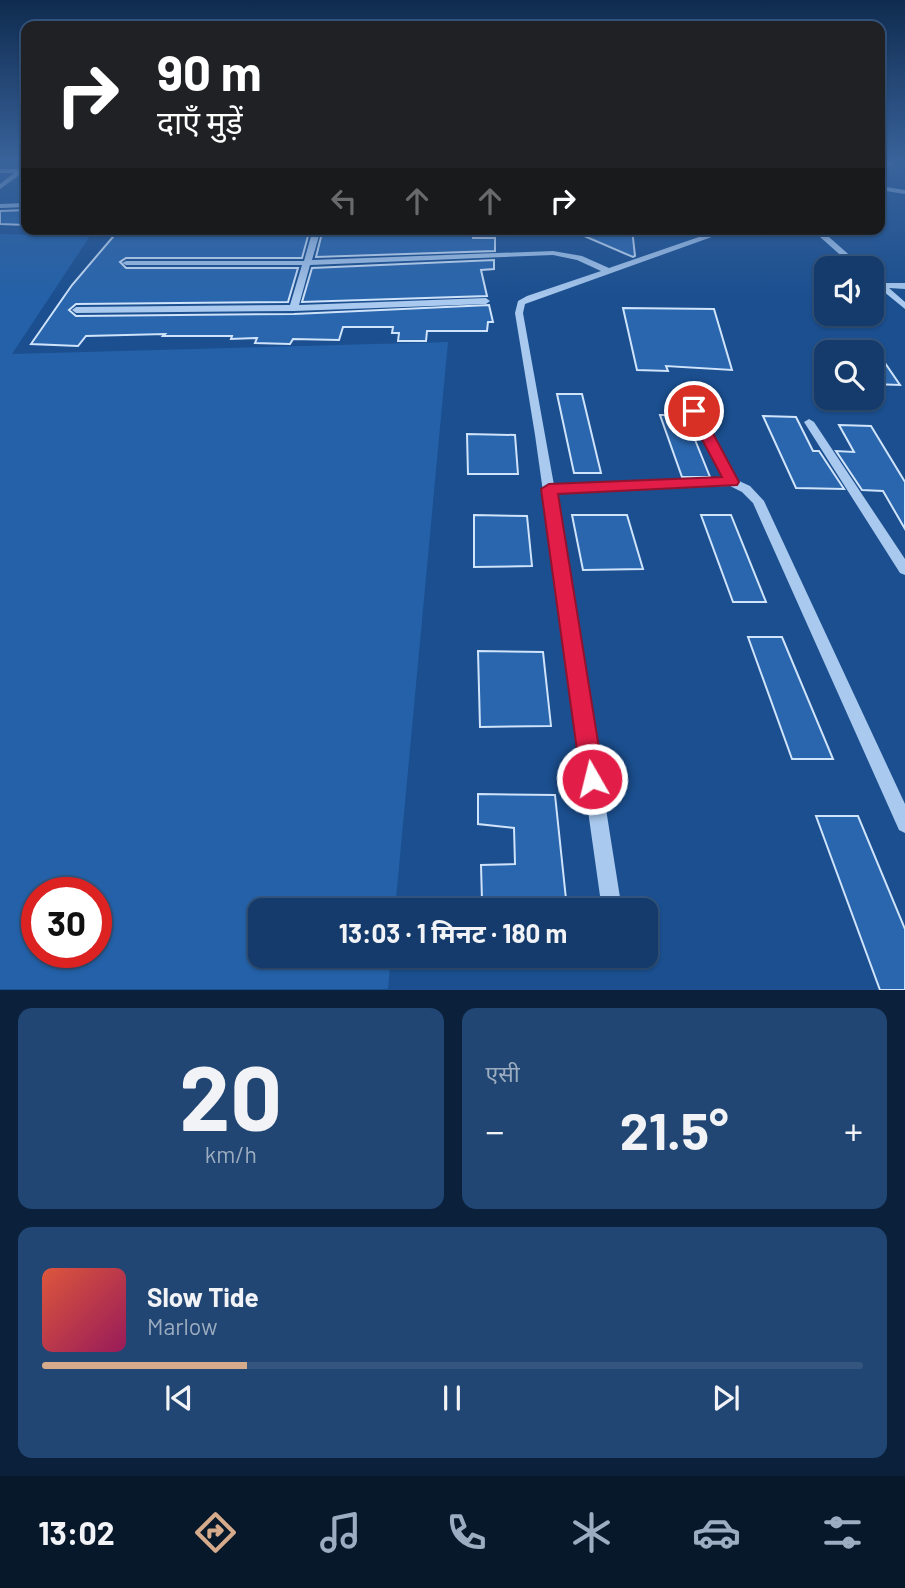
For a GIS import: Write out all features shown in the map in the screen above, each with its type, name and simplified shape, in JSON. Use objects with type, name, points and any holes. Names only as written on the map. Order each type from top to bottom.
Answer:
[{"type":"street","points":[[294,308],[315,235]]},
{"type":"street","points":[[610,898],[549,489],[519,313],[522,303],[713,235]]},
{"type":"street","points":[[822,235],[846,256]]},
{"type":"street","points":[[126,263],[307,263],[553,253],[579,258],[608,271]]},
{"type":"street","points":[[884,285],[905,286]]},
{"type":"street","points":[[884,288],[905,306]]},
{"type":"street","points":[[76,310],[294,308],[486,301]]},
{"type":"street","points":[[694,411],[732,482]]},
{"type":"street","points":[[809,422],[905,570]]},
{"type":"street","points":[[549,489],[732,482],[746,489],[758,501],[905,824]]},
{"type":"shaded area","points":[[0,234],[90,236],[12,354],[448,342],[396,898],[248,898],[248,968],[390,968],[388,989],[0,989]]},
{"type":"building","points":[[21,210],[21,225],[0,224],[0,211]]},
{"type":"building","points":[[115,235],[308,235],[302,258],[126,258],[120,262],[126,268],[298,268],[288,302],[76,304],[69,310],[76,316],[294,314],[489,305],[493,322],[488,322],[487,331],[427,331],[426,341],[398,341],[399,333],[392,333],[393,327],[343,327],[339,340],[293,339],[290,344],[255,343],[257,338],[231,339],[232,336],[163,336],[165,334],[86,336],[78,346],[31,344],[72,285]]},
{"type":"building","points":[[322,235],[473,235],[473,238],[495,238],[495,251],[316,257]]},
{"type":"building","points":[[582,235],[633,235],[633,257]]},
{"type":"building","points":[[494,260],[494,269],[481,270],[487,296],[302,302],[312,268]]},
{"type":"building","points":[[623,308],[714,309],[732,370],[666,366],[668,371],[637,370]]},
{"type":"building","points":[[884,362],[900,385],[884,384]]},
{"type":"building","points":[[557,394],[582,394],[601,473],[574,473]]},
{"type":"building","points":[[660,415],[685,415],[710,477],[682,477]]},
{"type":"building","points":[[763,416],[796,417],[813,451],[819,451],[844,489],[796,488]]},
{"type":"building","points":[[839,425],[871,426],[905,482],[905,529],[883,491],[862,490],[836,451],[854,452]]},
{"type":"building","points":[[467,434],[515,435],[518,474],[468,474]]},
{"type":"building","points":[[474,515],[527,516],[532,566],[474,567]]},
{"type":"building","points":[[572,515],[627,515],[643,569],[583,570]]},
{"type":"building","points":[[701,515],[731,515],[766,602],[733,602]]},
{"type":"building","points":[[748,637],[782,637],[833,759],[792,759]]},
{"type":"building","points":[[478,651],[543,652],[551,726],[480,727]]},
{"type":"building","points":[[478,794],[555,795],[566,898],[482,898],[481,865],[515,864],[514,828],[478,824]]},
{"type":"building","points":[[816,816],[858,816],[905,929],[905,990],[880,990]]},
{"type":"route","points":[[592,779],[549,489],[732,482],[694,411]]}]
